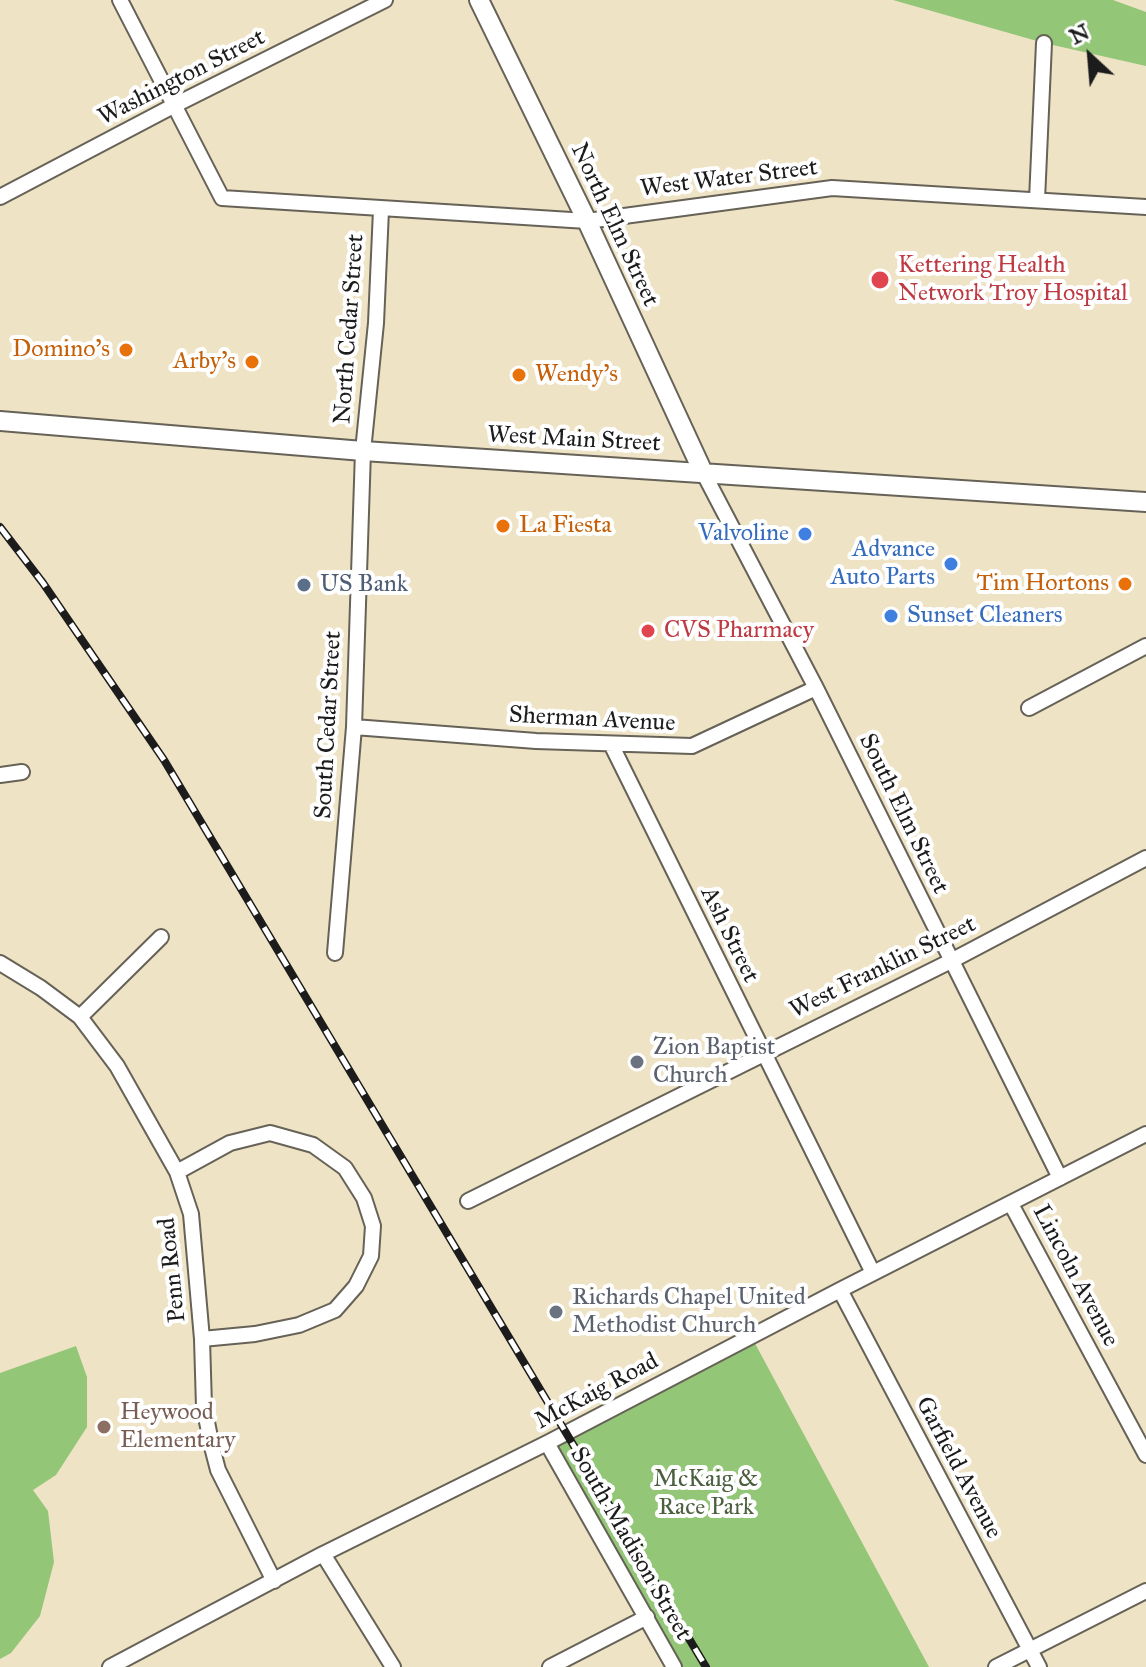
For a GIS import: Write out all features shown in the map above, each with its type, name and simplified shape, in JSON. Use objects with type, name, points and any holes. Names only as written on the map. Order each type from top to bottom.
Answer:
[{"type":"main road","name":"North Elm Street","points":[[479,0],[587,221],[703,472]]},
{"type":"main road","name":"West Main Street","points":[[0,421],[363,451],[1146,502]]},
{"type":"street","points":[[120,0],[175,105]]},
{"type":"street","name":"Washington Street","points":[[0,197],[385,0]]},
{"type":"street","points":[[1037,200],[1044,43]]},
{"type":"street","name":"West Water Street","points":[[175,105],[222,198],[587,221],[832,188],[1146,207]]},
{"type":"street","name":"North Cedar Street","points":[[363,451],[376,323],[381,210]]},
{"type":"street","name":"South Cedar Street","points":[[335,953],[354,727],[363,451]]},
{"type":"street","name":"South Elm Street","points":[[703,472],[816,688],[1060,1178]]},
{"type":"street","points":[[1029,708],[1146,646]]},
{"type":"street","name":"Sherman Avenue","points":[[354,727],[611,744],[692,746],[816,688]]},
{"type":"street","name":"Ash Street","points":[[611,744],[873,1273]]},
{"type":"street","points":[[0,775],[22,772]]},
{"type":"street","name":"West Franklin Street","points":[[468,1201],[951,961],[1146,858]]},
{"type":"street","points":[[80,1017],[161,937]]},
{"type":"street","name":"Penn Road","points":[[0,963],[80,1017],[117,1066],[177,1172],[191,1214],[202,1339],[204,1407],[218,1470],[274,1581]]},
{"type":"street","points":[[177,1172],[230,1143],[270,1133],[313,1145],[345,1168],[364,1198],[373,1226],[371,1256],[356,1286],[335,1310],[299,1325],[255,1334],[202,1339]]},
{"type":"street","name":"McKaig Road","points":[[110,1667],[323,1554],[547,1443],[1146,1134]]},
{"type":"street","name":"Lincoln Avenue","points":[[1011,1204],[1146,1455]]},
{"type":"street","name":"Garfield Avenue","points":[[840,1290],[1039,1667]]},
{"type":"street","name":"South Madison Street","points":[[547,1443],[674,1667]]},
{"type":"street","points":[[323,1554],[393,1667]]},
{"type":"street","points":[[996,1667],[1146,1591]]},
{"type":"street","points":[[550,1667],[647,1617]]},
{"type":"green space","points":[[893,0],[1113,0],[1146,12],[1146,66],[1044,43]]},
{"type":"green space","name":"McKaig & Race Park","points":[[751,1336],[929,1667],[673,1667],[547,1443]]},
{"type":"green space","points":[[76,1346],[87,1377],[87,1427],[56,1475],[33,1490],[48,1511],[54,1562],[40,1616],[11,1653],[0,1659],[0,1373]]},
{"type":"railway","points":[[0,527],[43,583],[164,760],[706,1667]]},
{"type":"place","name":"Kettering Health Network Troy Hospital","points":[[880,280]]},
{"type":"place","name":"Domino's","points":[[126,350]]},
{"type":"place","name":"Arby's","points":[[252,362]]},
{"type":"place","name":"Wendy's","points":[[519,375]]},
{"type":"place","name":"La Fiesta","points":[[503,526]]},
{"type":"place","name":"Valvoline","points":[[805,534]]},
{"type":"place","name":"Advance Auto Parts","points":[[951,564]]},
{"type":"place","name":"Tim Hortons","points":[[1125,584]]},
{"type":"place","name":"US Bank","points":[[304,585]]},
{"type":"place","name":"Sunset Cleaners","points":[[891,616]]},
{"type":"place","name":"CVS Pharmacy","points":[[648,631]]},
{"type":"place","name":"Zion Baptist Church","points":[[637,1062]]},
{"type":"place","name":"Richards Chapel United Methodist Church","points":[[556,1312]]},
{"type":"place","name":"Heywood Elementary","points":[[104,1427]]}]
